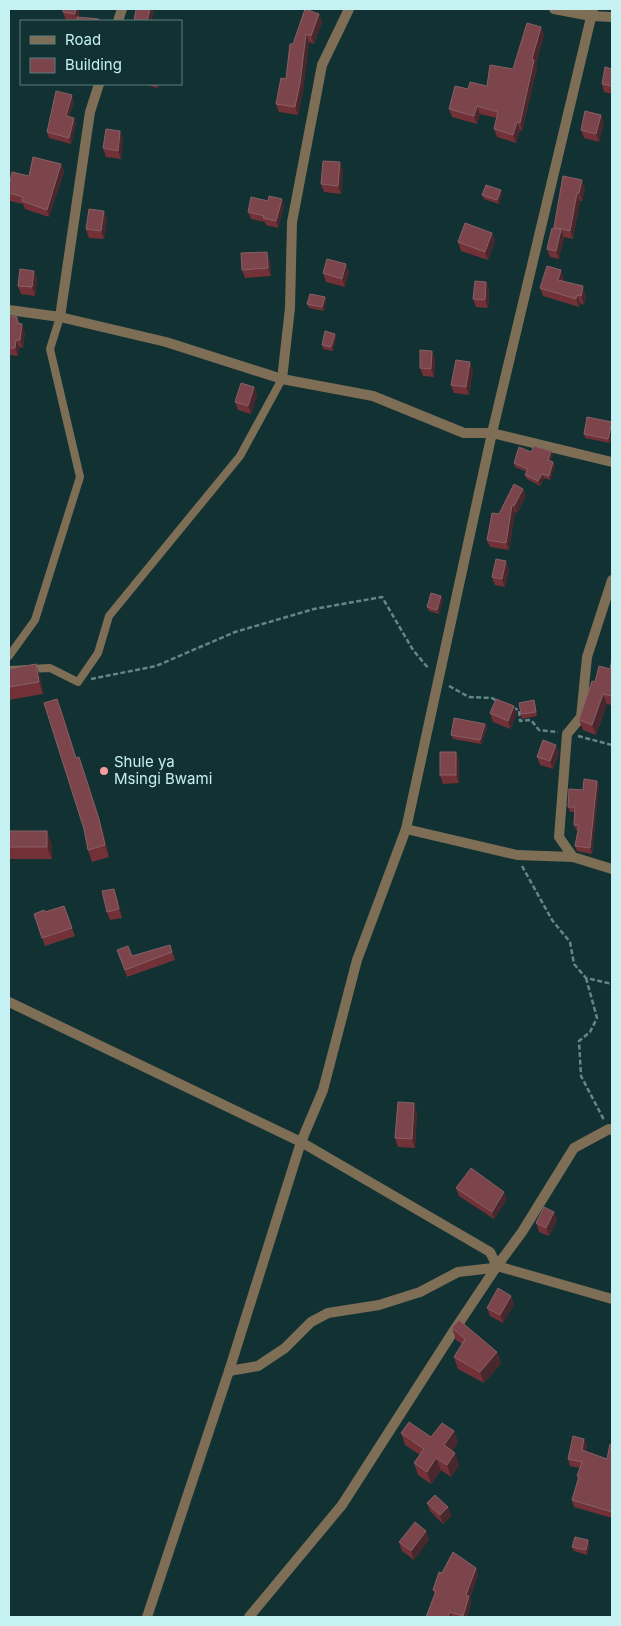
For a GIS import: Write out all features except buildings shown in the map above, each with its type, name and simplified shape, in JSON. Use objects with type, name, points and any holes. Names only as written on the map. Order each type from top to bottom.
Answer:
[{"type":"street","points":[[282,379],[290,308],[292,222],[322,66],[349,9]]},
{"type":"street","points":[[554,9],[592,12],[612,17]]},
{"type":"street","points":[[147,1617],[229,1371],[301,1142],[323,1090],[356,960],[406,829],[492,433],[592,12]]},
{"type":"street","points":[[60,317],[90,112],[99,85]]},
{"type":"street","points":[[9,310],[60,317],[166,342],[282,379],[373,396],[464,433],[492,433],[612,462]]},
{"type":"street","points":[[573,857],[559,837],[567,734],[581,717],[588,657],[612,580]]},
{"type":"street","points":[[406,829],[517,856],[573,857],[612,869]]},
{"type":"street","points":[[9,1002],[301,1142],[490,1252],[497,1266]]},
{"type":"street","points":[[249,1617],[342,1505],[497,1266],[522,1232],[574,1148],[611,1130]]},
{"type":"street","points":[[229,1371],[258,1366],[285,1348],[311,1322],[328,1312],[379,1305],[420,1292],[458,1272],[494,1268],[497,1266],[612,1298]]},
{"type":"lane","points":[[9,656],[35,620],[80,477],[50,349],[60,317]]},
{"type":"lane","points":[[9,670],[50,668],[78,682],[98,653],[109,616],[240,456],[282,379]]},
{"type":"path","points":[[78,682],[156,666],[235,632],[314,609],[382,598],[413,650],[438,680],[469,698],[492,698],[501,702]]},
{"type":"path","points":[[510,706],[519,710],[520,721],[531,720],[539,730],[567,734],[612,745]]},
{"type":"path","points":[[517,856],[552,920],[570,942],[574,964],[586,978],[597,1018],[590,1032],[578,1041],[581,1076],[611,1130]]},
{"type":"path","points":[[586,978],[612,984]]},
{"type":"place","name":"Shule ya Msingi Bwami","points":[[104,771]]}]
